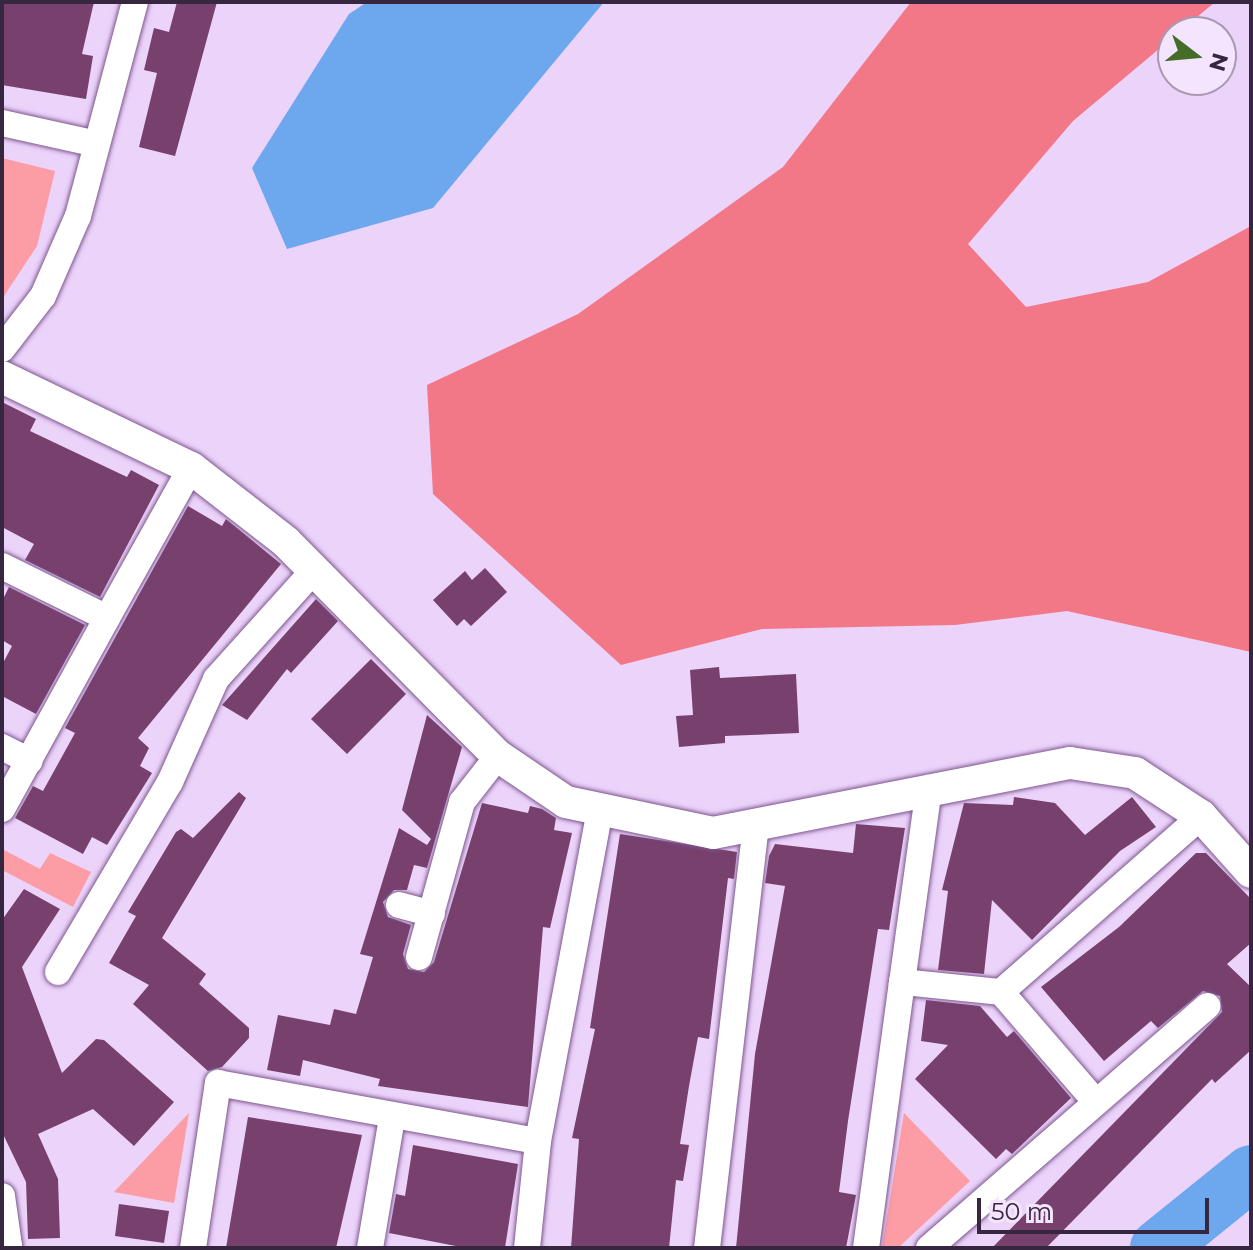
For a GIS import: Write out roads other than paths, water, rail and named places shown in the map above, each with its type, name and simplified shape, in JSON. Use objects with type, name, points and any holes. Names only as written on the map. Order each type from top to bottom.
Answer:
[{"type":"street","points":[[2,349],[43,296],[78,216],[135,2]]},
{"type":"street","points":[[2,123],[97,144]]},
{"type":"street","points":[[2,377],[191,468],[314,570],[498,756],[566,802],[713,833],[929,788],[1070,763],[1135,773],[1201,816],[1251,872]]},
{"type":"street","points":[[2,809],[191,468]]},
{"type":"street","points":[[2,566],[107,618]]},
{"type":"street","points":[[58,972],[170,782],[216,679],[314,570]]},
{"type":"street","points":[[2,747],[30,761]]},
{"type":"street","points":[[419,957],[462,802],[498,756]]},
{"type":"street","points":[[866,1248],[929,788]]},
{"type":"street","points":[[527,1248],[538,1141],[600,809]]},
{"type":"street","points":[[1001,992],[1201,816]]},
{"type":"street","points":[[707,1248],[756,825]]},
{"type":"street","points":[[399,905],[432,914]]},
{"type":"street","points":[[902,982],[1001,992],[1096,1102]]},
{"type":"street","points":[[929,1248],[1207,1006]]},
{"type":"street","points":[[193,1248],[218,1083],[392,1118],[538,1141]]},
{"type":"street","points":[[370,1248],[392,1118]]},
{"type":"street","points":[[2,1196],[9,1246],[2,1247]]},
{"type":"water","points":[[367,2],[604,2],[433,208],[287,249],[252,168],[349,14]]},
{"type":"waterway","points":[[1158,1248],[1251,1173]]}]
